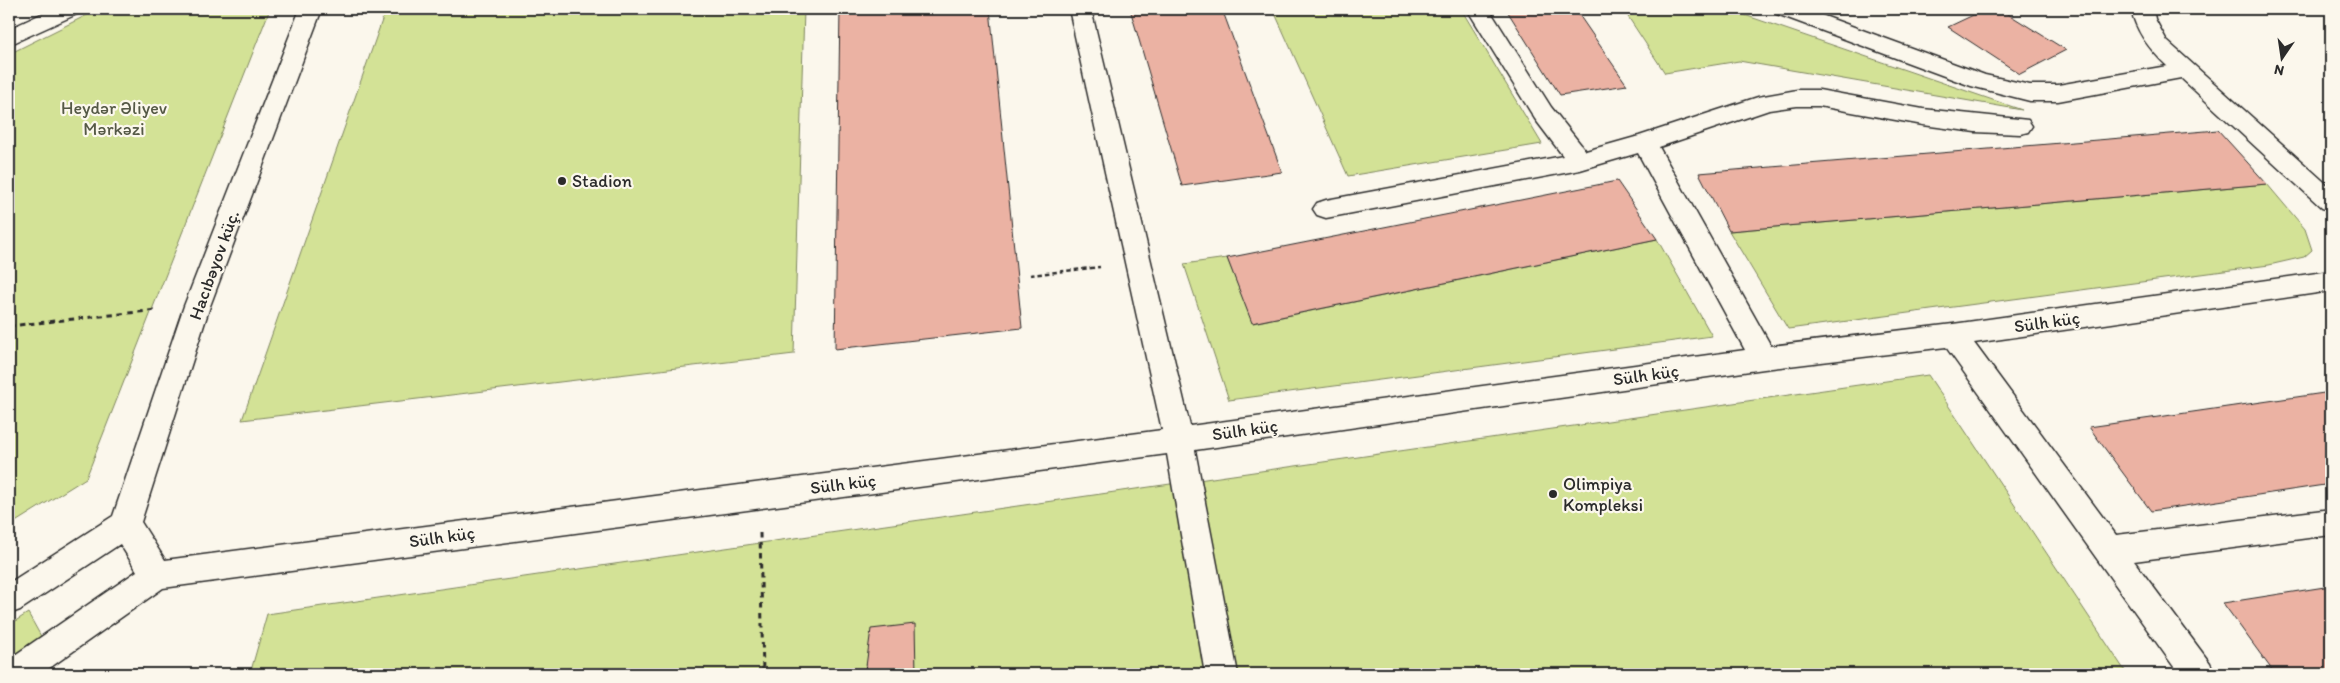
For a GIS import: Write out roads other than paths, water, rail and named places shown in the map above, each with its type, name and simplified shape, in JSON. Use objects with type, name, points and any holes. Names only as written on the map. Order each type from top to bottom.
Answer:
[{"type":"street","points":[[9,38],[69,9]]},
{"type":"street","name":"Hacıbəyov küç.","points":[[125,524],[198,306],[311,9]]},
{"type":"street","points":[[1080,9],[1179,440],[1222,674]]},
{"type":"street","points":[[1478,9],[1543,113],[1580,162]]},
{"type":"street","points":[[1785,9],[1979,81],[2030,93],[2058,93],[2185,70]]},
{"type":"street","points":[[2142,9],[2144,19],[2158,45],[2331,202]]},
{"type":"street","points":[[1326,209],[1580,162],[1645,143],[1766,103],[1797,98],[1819,98],[1975,124],[2020,126]]},
{"type":"street","points":[[1645,143],[1764,358]]},
{"type":"street","name":"Sülh küç","points":[[157,576],[1179,440],[1764,358],[1953,335],[2331,281]]},
{"type":"street","points":[[1953,335],[2198,674]]},
{"type":"street","points":[[2109,550],[2331,522]]},
{"type":"street","points":[[9,600],[125,524],[157,576],[14,674]]},
{"type":"place","name":"Stadion","points":[[562,181]]},
{"type":"place","name":"Olimpiya Kompleksi","points":[[1553,494]]},
{"type":"park label","name":"Heydər Əliyev Mərkəzi","points":[[114,118]]}]
